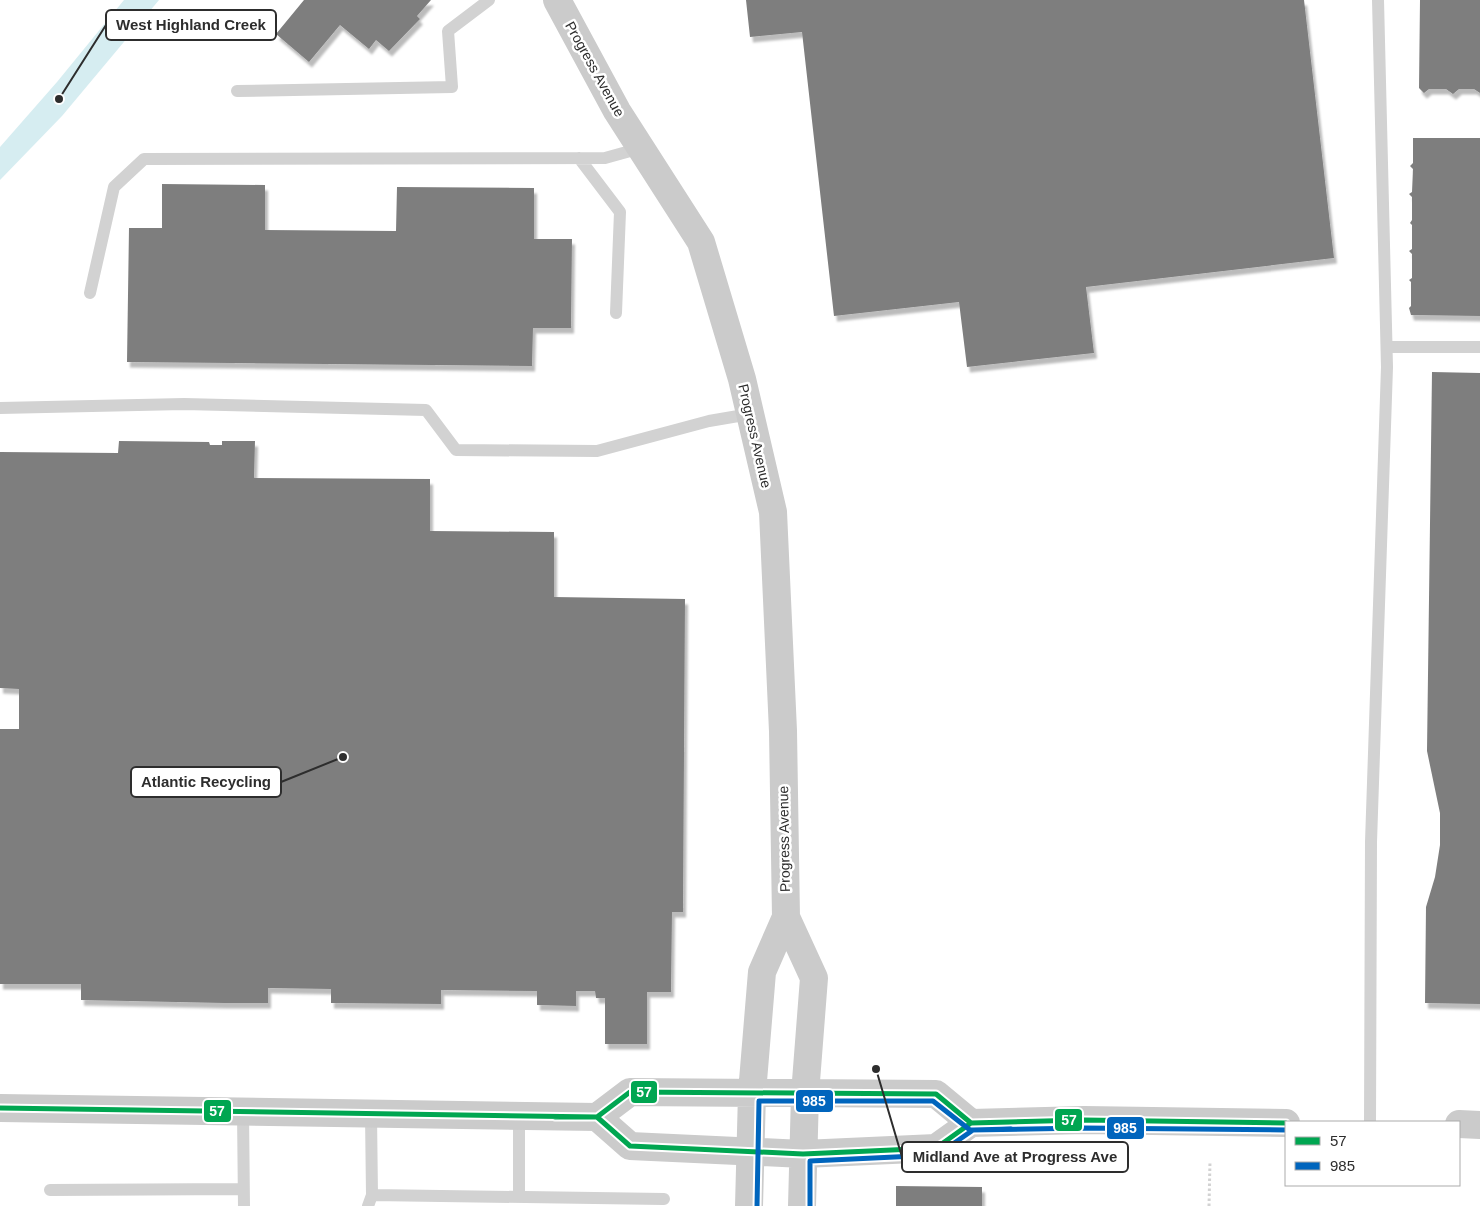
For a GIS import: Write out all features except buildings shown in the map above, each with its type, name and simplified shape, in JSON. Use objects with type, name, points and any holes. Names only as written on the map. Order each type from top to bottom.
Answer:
[{"type":"main road","name":"Progress Avenue","points":[[556,0],[618,112],[701,242],[750,414],[773,512],[782,731],[786,917],[814,978],[805,1094],[802,1206]]},
{"type":"main road","name":"Progress Avenue","points":[[749,1206],[752,1093],[762,972],[786,917]]},
{"type":"main road","points":[[0,1108],[597,1117],[630,1092],[936,1094],[971,1123]]},
{"type":"main road","points":[[597,1117],[630,1146],[751,1150],[804,1154],[936,1148],[971,1123],[1072,1120],[1285,1123]]},
{"type":"main road","points":[[1460,1124],[1480,1125]]},
{"type":"lane","points":[[237,91],[452,86],[448,31],[489,0]]},
{"type":"lane","points":[[1370,1121],[1372,842],[1386,347],[1378,0]]},
{"type":"lane","points":[[90,292],[114,187],[144,159],[605,158],[641,148]]},
{"type":"lane","points":[[579,158],[620,212],[616,313]]},
{"type":"lane","points":[[1386,347],[1480,347]]},
{"type":"lane","points":[[0,408],[184,404],[426,410],[456,450],[578,451],[597,451],[709,421],[750,414]]},
{"type":"lane","points":[[243,1112],[244,1206]]},
{"type":"lane","points":[[371,1115],[370,1200],[519,1197],[664,1199]]},
{"type":"lane","points":[[519,1117],[519,1197]]},
{"type":"lane","points":[[50,1190],[243,1189]]},
{"type":"path","points":[[1209,1206],[1210,1161]]},
{"type":"water","points":[[124,0],[159,0],[62,116],[0,180],[0,147],[57,82]]},
{"type":"transit line","name":"57","points":[[0,1108],[597,1117],[630,1092],[936,1094],[971,1123],[1084,1120],[1285,1123]]},
{"type":"transit line","name":"985","points":[[757,1206],[759,1101],[933,1101],[970,1130],[1084,1128],[1285,1130]]},
{"type":"transit line","name":"57","points":[[555,1117],[597,1117],[630,1146],[803,1154],[936,1148],[971,1123],[1011,1122]]},
{"type":"transit line","name":"985","points":[[810,1206],[810,1161],[937,1155],[973,1130],[1011,1129]]},
{"type":"place","name":"West Highland Creek","points":[[59,99]]},
{"type":"place","name":"Atlantic Recycling","points":[[343,757]]},
{"type":"place","name":"Midland Ave at Progress Ave","points":[[876,1069]]}]
